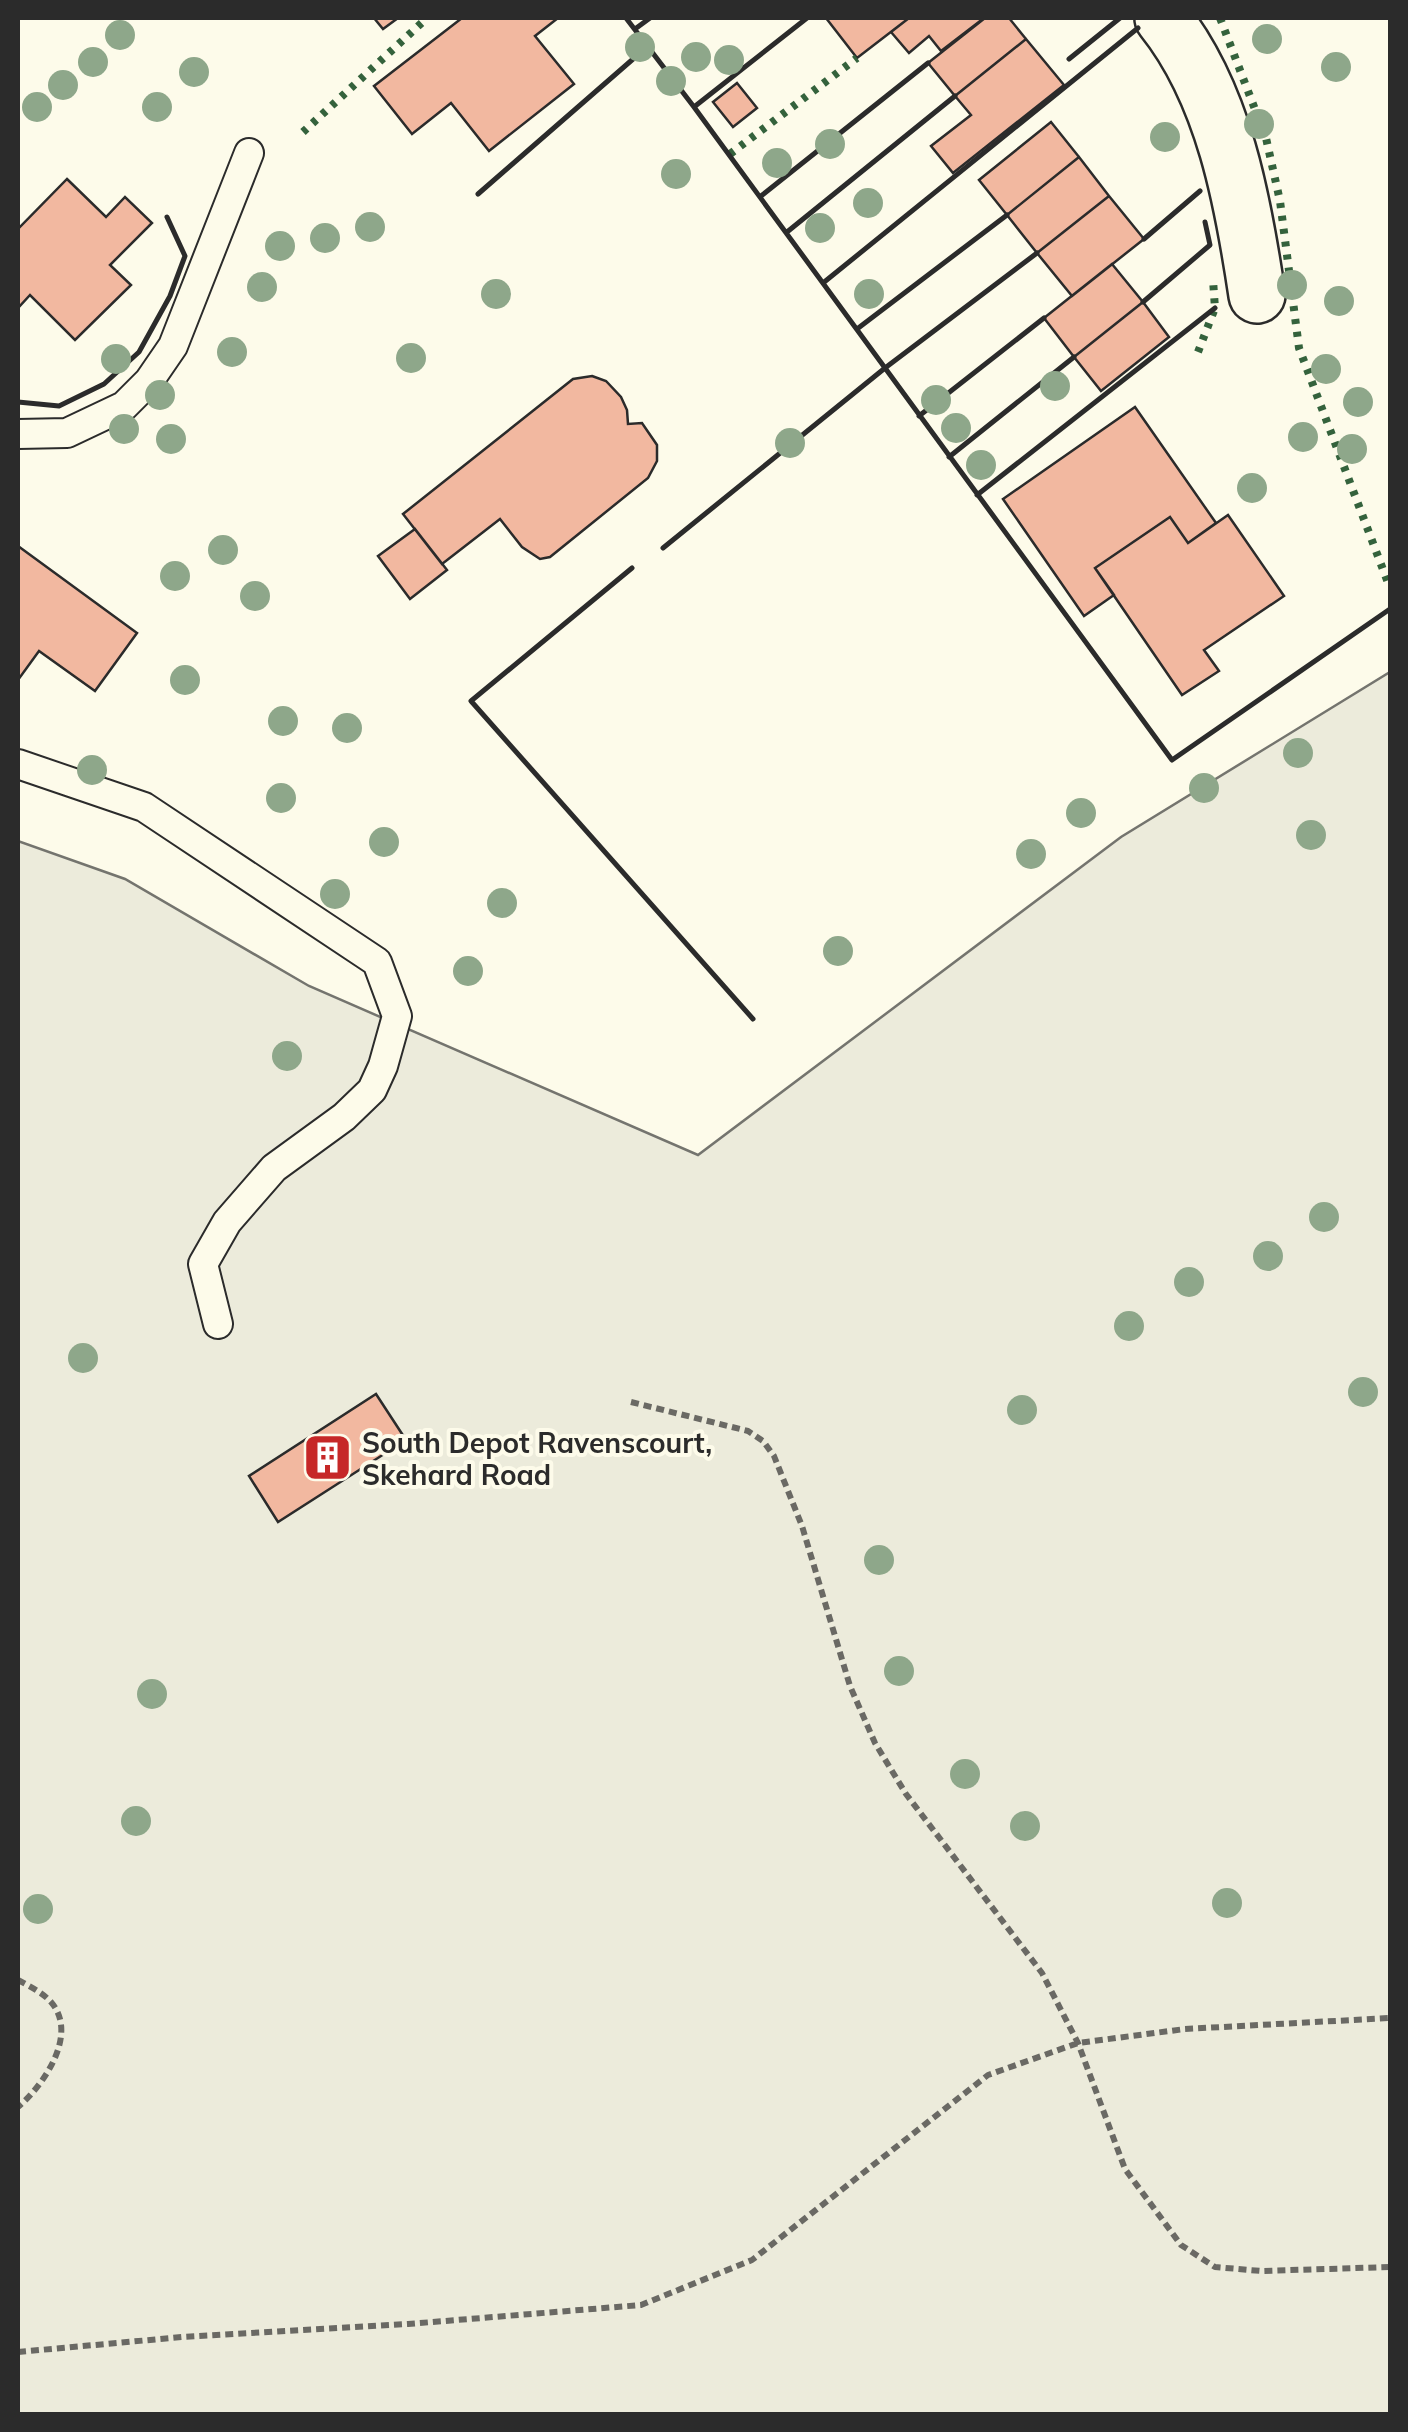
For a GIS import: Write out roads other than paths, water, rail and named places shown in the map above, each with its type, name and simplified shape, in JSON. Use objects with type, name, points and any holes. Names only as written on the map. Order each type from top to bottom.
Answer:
[{"type":"street","points":[[1163,18],[1200,78],[1222,138],[1248,232],[1257,295]]},
{"type":"lane","points":[[18,434],[66,433],[124,406],[150,381],[173,346],[248,153]]},
{"type":"lane","points":[[18,764],[144,807],[378,962],[397,1016],[383,1066],[372,1090],[344,1117],[274,1168],[227,1222],[204,1264],[218,1324]]},
{"type":"place","name":"South Depot Ravenscourt, Skehard Road","points":[[327,1458]]}]
